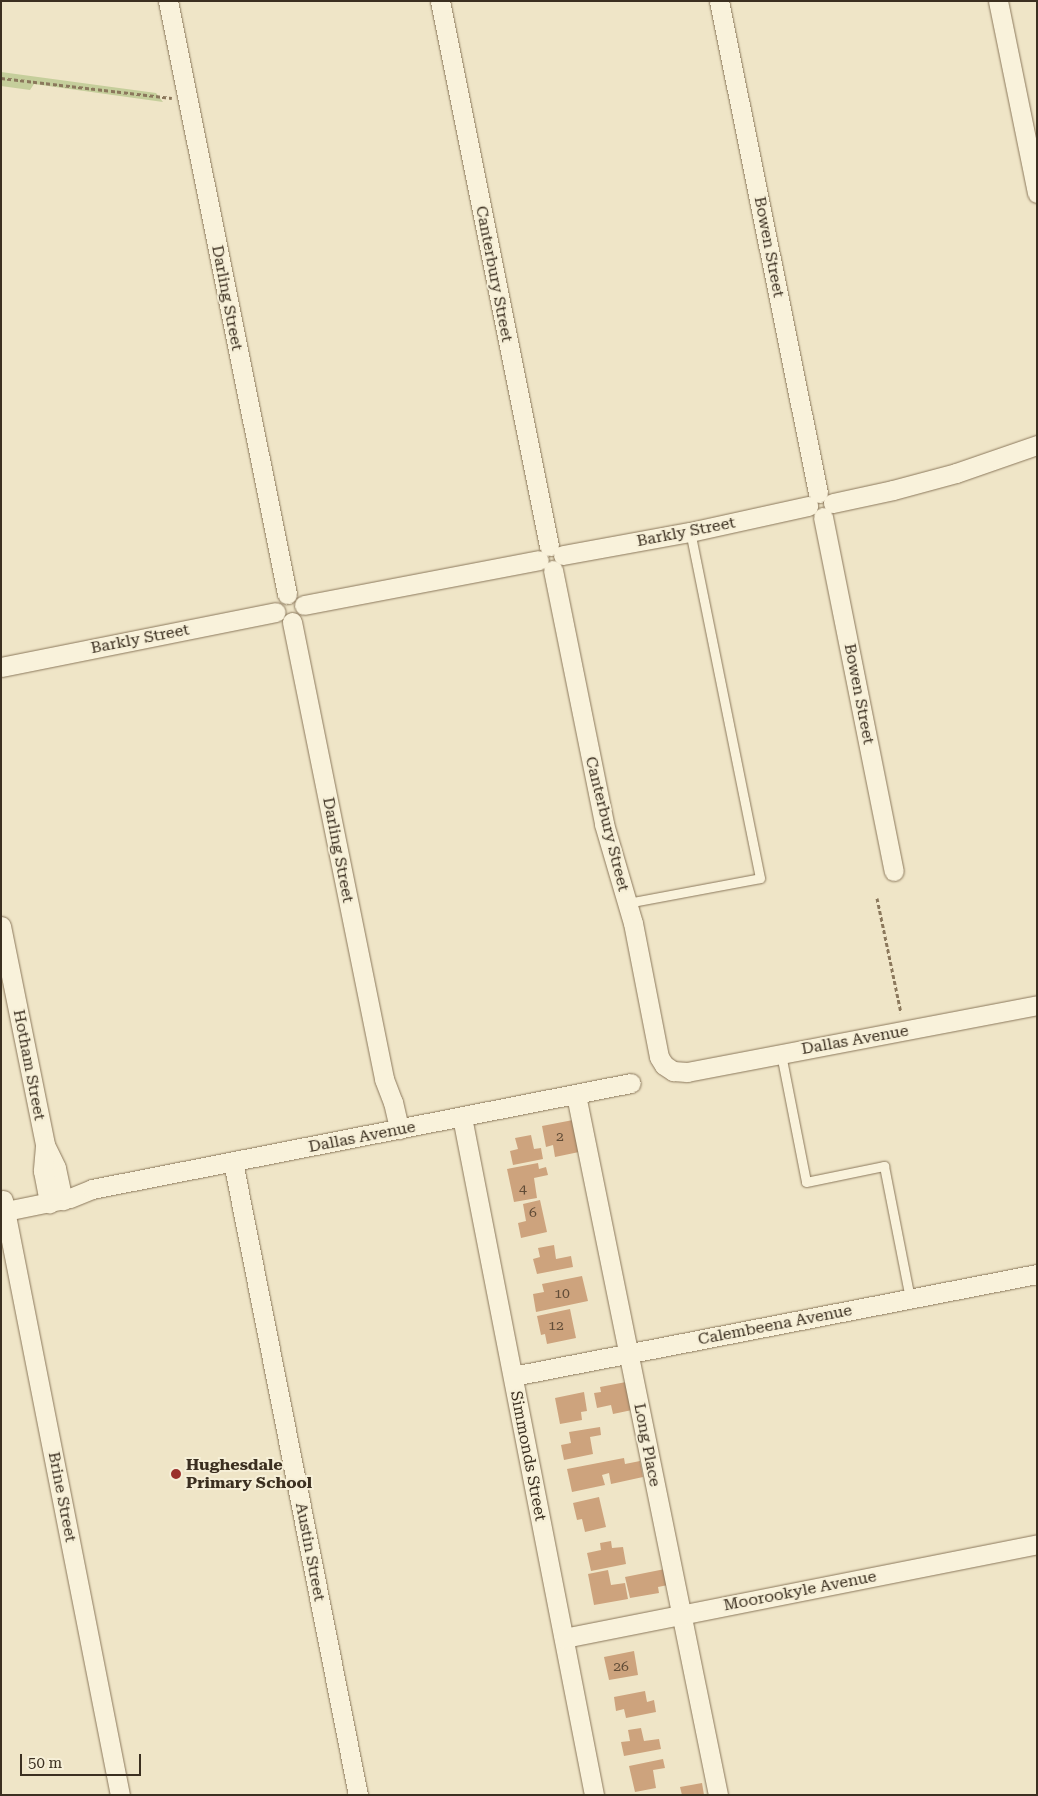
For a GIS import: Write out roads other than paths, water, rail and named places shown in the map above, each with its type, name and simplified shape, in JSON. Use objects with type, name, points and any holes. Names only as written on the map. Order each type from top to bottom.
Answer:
[{"type":"street","name":"Darling Street","points":[[168,1],[287,594]]},
{"type":"street","name":"Canterbury Street","points":[[440,1],[604,824],[633,924],[659,1057],[664,1065],[673,1071]]},
{"type":"street","name":"Bowen Street","points":[[719,1],[894,871]]},
{"type":"street","points":[[998,1],[1037,194]]},
{"type":"street","name":"Barkly Street","points":[[304,605],[690,532],[893,490],[956,473],[1037,445]]},
{"type":"street","points":[[287,594],[296,594],[304,605],[301,618],[292,622],[281,619],[276,612],[276,603],[287,594]]},
{"type":"street","name":"Barkly Street","points":[[2,666],[276,612]]},
{"type":"street","name":"Darling Street","points":[[292,622],[384,1079],[384,1105],[394,1130]]},
{"type":"street","name":"Hotham Street","points":[[1,926],[5,965],[45,1145],[56,1168],[55,1196]]},
{"type":"street","name":"Dallas Avenue","points":[[673,1071],[686,1072],[1037,1005]]},
{"type":"street","name":"Dallas Avenue","points":[[3,1206],[631,1083]]},
{"type":"street","name":"Long Place","points":[[576,1095],[718,1795]]},
{"type":"street","name":"Simmonds Street","points":[[462,1117],[594,1795]]},
{"type":"street","name":"Austin Street","points":[[233,1162],[358,1795]]},
{"type":"street","name":"Brine Street","points":[[3,1206],[120,1795]]},
{"type":"street","name":"Calembeena Avenue","points":[[513,1376],[1037,1274]]},
{"type":"street","name":"Moorookyle Avenue","points":[[564,1638],[1037,1544]]},
{"type":"lane","points":[[627,903],[760,878],[690,532]]},
{"type":"lane","points":[[781,1054],[806,1182],[884,1166],[910,1298]]},
{"type":"place","name":"Hughesdale Primary School","points":[[176,1474]]}]
